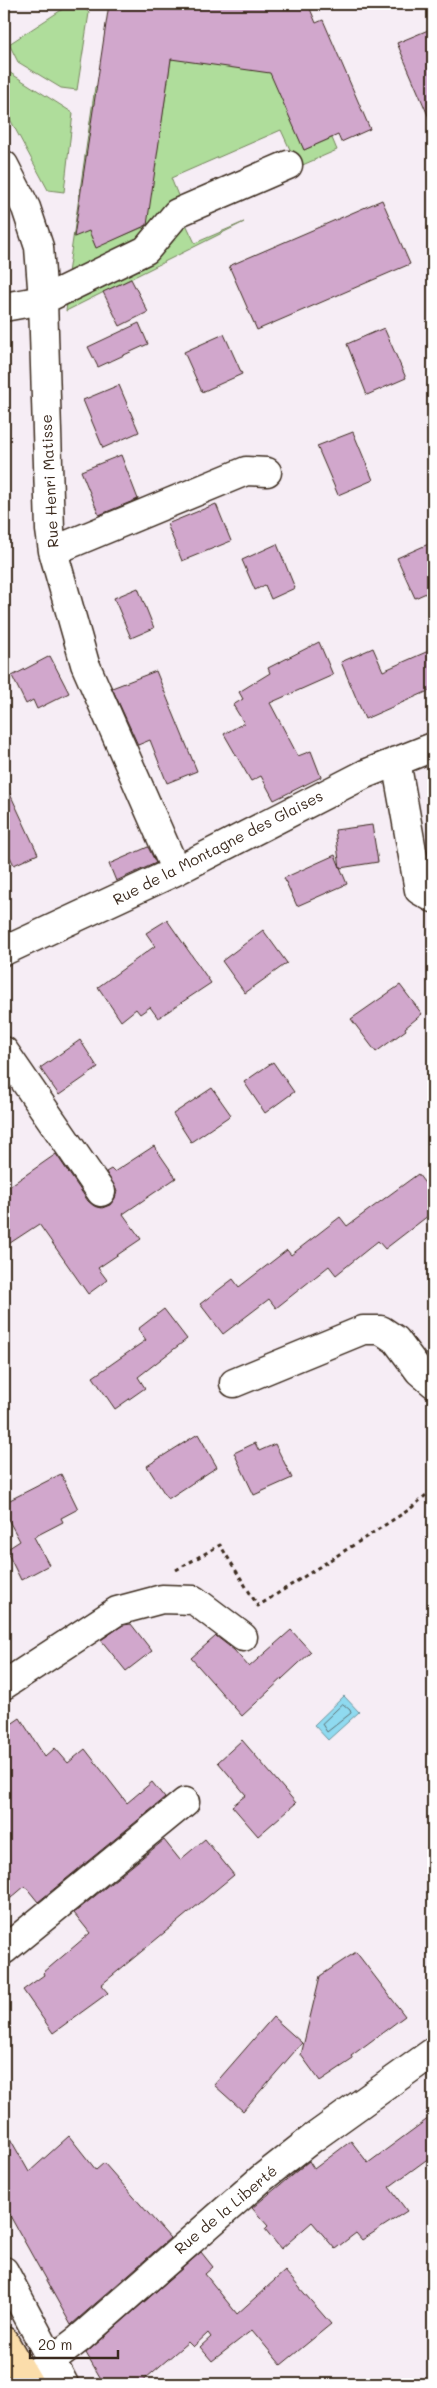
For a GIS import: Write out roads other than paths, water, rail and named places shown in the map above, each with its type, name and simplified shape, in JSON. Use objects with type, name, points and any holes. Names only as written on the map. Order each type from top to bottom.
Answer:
[{"type":"main road","points":[[4,2341],[28,2382]]},
{"type":"street","points":[[4,307],[43,300],[146,250],[176,213],[288,164]]},
{"type":"street","name":"Rue Henri Matisse","points":[[4,165],[34,226],[39,247],[43,300],[50,530],[53,551],[85,664],[176,871]]},
{"type":"street","points":[[53,551],[246,471],[267,472]]},
{"type":"street","name":"Rue de la Montagne des Glaises","points":[[4,951],[176,871],[365,774],[433,747]]},
{"type":"street","points":[[396,761],[419,890],[433,898]]},
{"type":"street","points":[[4,1051],[101,1192]]},
{"type":"street","points":[[234,1384],[363,1330],[381,1330],[396,1340],[419,1371],[433,1383]]},
{"type":"street","points":[[4,1685],[117,1610],[162,1599],[194,1600],[243,1637]]},
{"type":"street","points":[[4,1950],[185,1802]]},
{"type":"street","name":"Rue de la Liberté","points":[[28,2382],[58,2373],[262,2178],[313,2138],[433,2052]]},
{"type":"street","points":[[4,2271],[58,2373]]},
{"type":"water","points":[[344,1696],[359,1712],[328,1740],[314,1725]]}]
